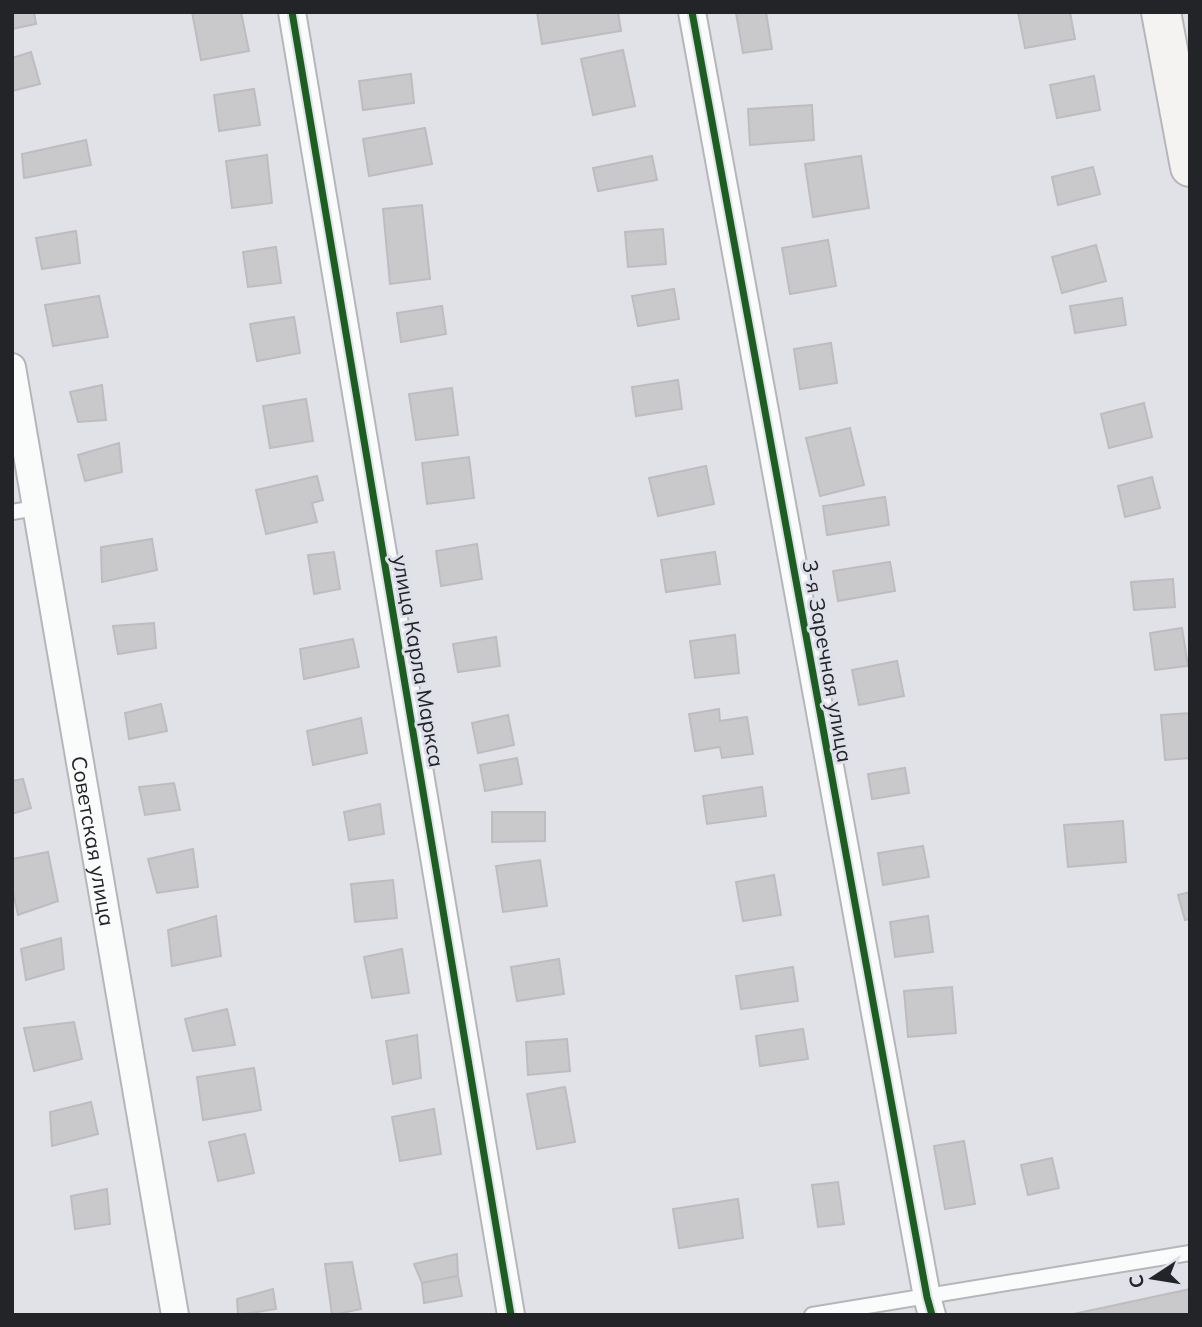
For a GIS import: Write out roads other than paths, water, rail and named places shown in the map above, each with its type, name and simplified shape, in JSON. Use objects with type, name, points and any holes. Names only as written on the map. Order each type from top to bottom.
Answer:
[{"type":"main road","points":[[1161,12],[1190,167]]},
{"type":"street","name":"улица Карла Маркса","points":[[292,12],[511,1315]]},
{"type":"street","name":"3-я Заречная улица","points":[[692,12],[929,1306]]},
{"type":"street","name":"Советская улица","points":[[12,367],[24,510],[176,1315]]},
{"type":"lane","points":[[812,1315],[929,1306],[1190,1253]]}]
